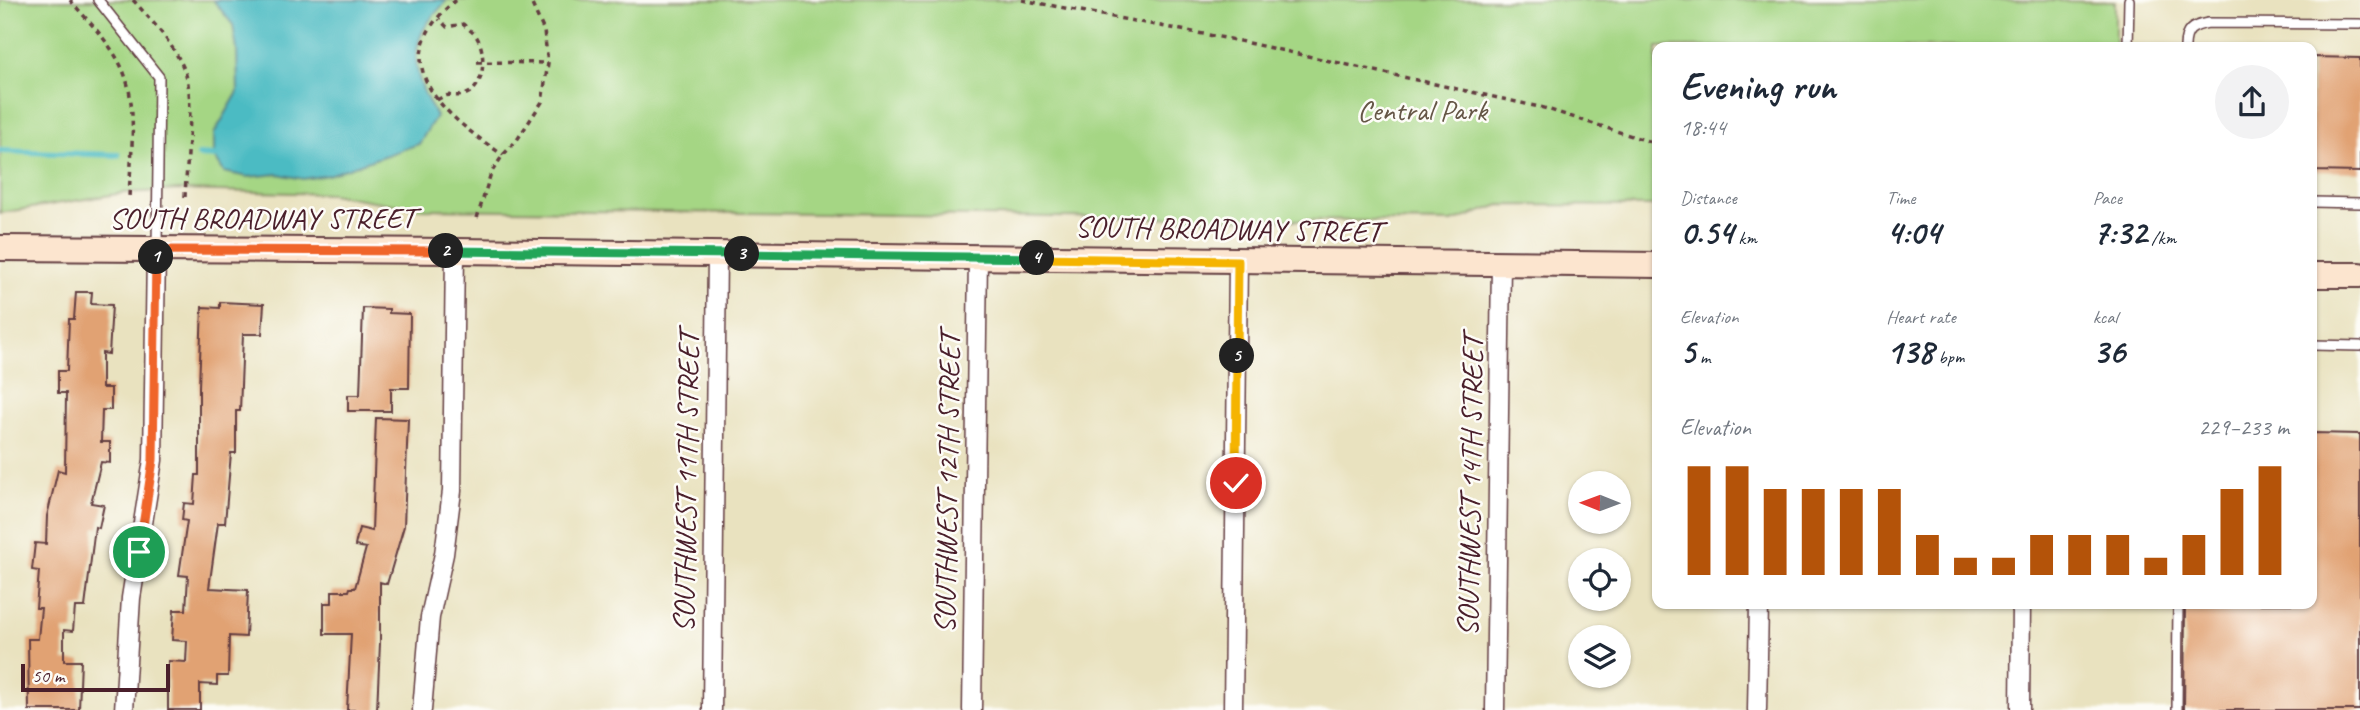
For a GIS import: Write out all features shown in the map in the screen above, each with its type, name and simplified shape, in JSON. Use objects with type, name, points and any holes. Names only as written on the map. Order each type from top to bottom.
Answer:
[{"type":"main road","name":"SOUTH BROADWAY STREET","points":[[0,248],[1652,265]]},
{"type":"main road","points":[[2317,275],[2360,275]]},
{"type":"street","points":[[124,710],[131,598],[153,460],[156,250]]},
{"type":"street","points":[[422,710],[430,617],[448,534],[452,491],[455,251]]},
{"type":"street","name":"SOUTHWEST 11TH STREET","points":[[712,710],[717,254]]},
{"type":"street","name":"SOUTHWEST 12TH STREET","points":[[972,710],[978,257]]},
{"type":"street","points":[[1233,710],[1238,261]]},
{"type":"street","name":"SOUTHWEST 14TH STREET","points":[[1495,710],[1501,263]]},
{"type":"street","points":[[1757,710],[1759,609]]},
{"type":"street","points":[[2020,710],[2021,609]]},
{"type":"lane","points":[[98,0],[159,77],[156,250]]},
{"type":"lane","points":[[2128,42],[2129,0]]},
{"type":"lane","points":[[2185,42],[2188,30],[2208,23],[2360,24]]},
{"type":"lane","points":[[2317,202],[2360,203]]},
{"type":"lane","points":[[2317,345],[2360,345]]},
{"type":"lane","points":[[2177,710],[2178,609]]},
{"type":"path","points":[[70,0],[102,37],[121,65],[132,102],[129,200]]},
{"type":"path","points":[[133,0],[162,32],[185,71],[189,97],[185,197]]},
{"type":"path","points":[[456,0],[426,36],[421,64],[428,86],[437,100],[465,129],[503,155]]},
{"type":"path","points":[[477,218],[491,173],[542,102],[548,63],[544,31],[530,0]]},
{"type":"path","points":[[1022,0],[1230,39],[1544,108],[1652,142]]},
{"type":"path","points":[[437,100],[447,94],[464,95],[476,87],[484,62],[477,37],[463,24],[447,27],[439,19]]},
{"type":"path","points":[[477,62],[548,63]]},
{"type":"green space","name":"Central Park","points":[[0,0],[2115,2],[2115,42],[1652,42],[1652,206],[1500,205],[1452,222],[421,209],[331,194],[180,190],[123,193],[0,213]]},
{"type":"water","points":[[213,0],[447,0],[425,27],[417,53],[421,86],[436,116],[419,144],[328,175],[303,179],[278,174],[248,177],[224,172],[214,156],[214,134],[238,92],[237,50],[233,25]]},
{"type":"building","points":[[2317,57],[2360,58],[2360,172],[2317,171]]},
{"type":"building","points":[[76,292],[92,292],[91,304],[112,305],[109,354],[102,353],[102,388],[111,388],[111,410],[102,410],[101,442],[110,442],[110,463],[101,462],[91,503],[104,505],[99,528],[95,527],[85,607],[75,607],[73,631],[64,630],[64,661],[81,661],[79,710],[29,710],[28,639],[38,639],[41,608],[36,608],[39,571],[32,570],[35,543],[46,544],[47,516],[58,470],[65,472],[66,393],[58,393],[58,371],[67,371],[69,319],[74,319]]},
{"type":"building","points":[[220,302],[264,304],[262,334],[243,334],[240,411],[236,411],[236,453],[231,453],[225,523],[218,523],[209,588],[248,590],[246,637],[229,636],[228,676],[217,676],[217,685],[200,684],[200,710],[168,710],[168,661],[186,662],[187,641],[172,640],[174,610],[186,610],[188,576],[179,575],[187,521],[182,520],[184,503],[194,504],[196,475],[199,475],[202,307],[220,308]]},
{"type":"building","points":[[363,308],[389,309],[389,313],[410,314],[409,388],[391,388],[391,411],[348,411],[348,395],[360,395]]},
{"type":"building","points":[[376,418],[408,419],[404,526],[387,584],[380,582],[377,710],[347,710],[351,634],[324,634],[324,603],[332,603],[332,591],[349,591],[350,588],[355,588],[366,548],[355,546],[359,528],[372,531]]},
{"type":"building","points":[[2317,433],[2360,434],[2360,710],[2184,710],[2185,609],[2317,609]]},
{"type":"waterway","points":[[0,151],[118,155]]},
{"type":"waterway","points":[[199,155],[214,156]]},
{"type":"route","points":[[139,552],[150,490],[155,431],[156,250],[1238,261],[1236,483]]}]
